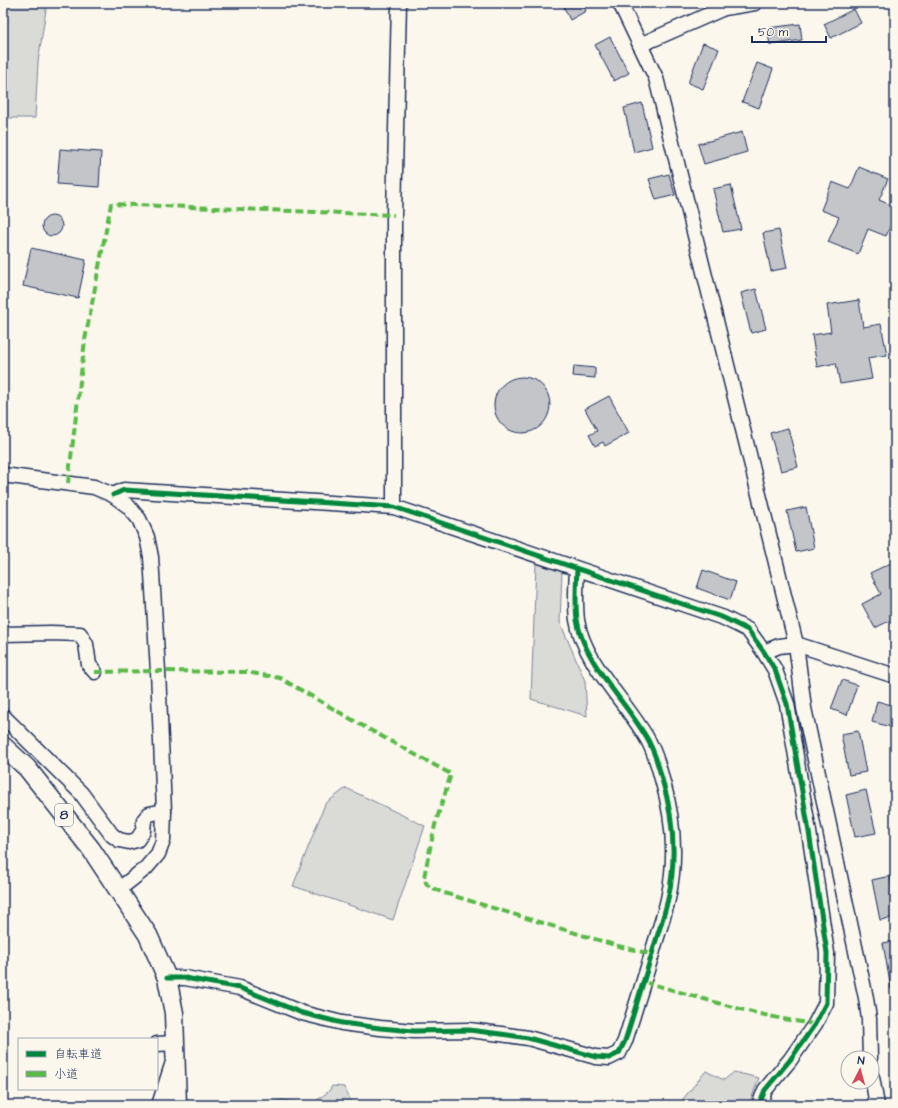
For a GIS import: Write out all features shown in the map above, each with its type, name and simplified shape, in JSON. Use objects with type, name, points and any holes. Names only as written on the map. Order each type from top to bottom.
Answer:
[{"type":"main road","name":"8","points":[[3,746],[27,768],[91,849],[148,935],[167,978],[174,1013],[169,1047],[177,1105]]},
{"type":"street","points":[[394,507],[394,223],[399,3]]},
{"type":"street","points":[[620,3],[656,78],[796,644],[804,708],[866,998],[869,1019],[870,1050]]},
{"type":"street","points":[[640,45],[727,5],[755,3]]},
{"type":"street","points":[[3,476],[94,488],[113,495],[128,506],[139,519],[147,537],[151,557],[158,670],[164,811],[163,841],[158,854],[146,868],[118,890]]},
{"type":"street","points":[[113,495],[124,490],[394,507],[724,618],[748,630],[775,670],[786,704],[809,832],[827,953],[826,1002],[815,1024],[790,1060],[765,1090],[758,1105]]},
{"type":"street","points":[[167,978],[184,978],[240,988],[302,1013],[342,1023],[414,1031],[469,1030],[528,1038],[596,1057],[609,1058],[619,1053],[627,1033],[668,900],[673,876],[674,848],[672,821],[659,766],[649,743],[632,715],[598,668],[586,646],[578,621],[575,594],[577,569]]},
{"type":"street","points":[[3,634],[51,632],[80,634],[86,644],[89,665],[95,672]]},
{"type":"street","points":[[764,652],[779,646],[796,644],[895,676]]},
{"type":"street","points":[[3,716],[81,793],[112,835],[119,840],[129,842],[137,840],[143,831],[144,820],[149,814],[164,811]]},
{"type":"street","points":[[159,1105],[169,1047]]},
{"type":"street","points":[[875,1090],[878,1105]]},
{"type":"shaded area","points":[[3,3],[47,3],[38,62],[35,118],[3,118]]},
{"type":"shaded area","points":[[536,563],[562,571],[560,622],[585,681],[587,716],[531,699]]},
{"type":"shaded area","points":[[346,788],[425,826],[393,920],[293,886],[325,804]]},
{"type":"shaded area","points":[[706,1071],[724,1080],[734,1072],[759,1078],[749,1105],[678,1105]]},
{"type":"shaded area","points":[[332,1086],[344,1087],[353,1105],[311,1105],[329,1091]]},
{"type":"shaded area","points":[[283,1100],[311,1105],[270,1105],[271,1102]]},
{"type":"building","points":[[562,3],[582,3],[586,11],[570,20]]},
{"type":"building","points":[[854,9],[861,23],[831,38],[824,24]]},
{"type":"building","points":[[800,24],[802,40],[770,45],[767,28]]},
{"type":"building","points":[[610,37],[629,73],[614,81],[595,45]]},
{"type":"building","points":[[703,43],[719,49],[703,89],[688,83]]},
{"type":"building","points":[[757,63],[773,69],[759,108],[742,102]]},
{"type":"building","points":[[642,103],[652,147],[634,152],[624,108]]},
{"type":"building","points":[[742,132],[747,152],[704,164],[698,144]]},
{"type":"building","points":[[60,149],[101,152],[99,187],[57,184]]},
{"type":"building","points":[[859,167],[888,179],[879,200],[895,207],[895,226],[891,224],[886,236],[868,229],[858,254],[828,242],[839,217],[821,210],[832,182],[850,189]]},
{"type":"building","points":[[669,174],[675,195],[656,200],[649,179]]},
{"type":"building","points":[[731,185],[741,229],[723,232],[713,189]]},
{"type":"building","points":[[52,216],[59,219],[62,226],[59,233],[52,236],[45,233],[42,226],[45,219]]},
{"type":"building","points":[[779,230],[787,268],[771,271],[763,233]]},
{"type":"building","points":[[31,248],[86,260],[78,298],[23,286]]},
{"type":"building","points":[[756,289],[766,329],[751,333],[741,293]]},
{"type":"building","points":[[859,300],[863,327],[881,324],[887,355],[868,358],[872,379],[840,384],[836,363],[817,367],[812,335],[831,332],[827,305]]},
{"type":"building","points":[[574,366],[595,368],[595,378],[573,376]]},
{"type":"building","points":[[522,377],[533,379],[542,385],[548,394],[550,405],[548,416],[542,425],[533,431],[522,433],[511,431],[502,425],[496,416],[494,405],[496,394],[502,385],[511,379]]},
{"type":"building","points":[[609,396],[629,433],[605,446],[603,442],[595,446],[589,435],[597,431],[585,409]]},
{"type":"building","points":[[788,428],[798,467],[781,471],[770,433]]},
{"type":"building","points":[[806,507],[814,548],[796,552],[787,511]]},
{"type":"building","points":[[893,562],[895,566],[895,618],[875,628],[862,604],[881,594],[870,573]]},
{"type":"building","points":[[703,570],[736,582],[730,600],[697,588]]},
{"type":"building","points":[[842,680],[857,685],[847,715],[831,709]]},
{"type":"building","points":[[877,701],[895,706],[895,728],[872,722]]},
{"type":"building","points":[[858,731],[866,772],[849,775],[841,734]]},
{"type":"building","points":[[866,790],[876,833],[855,837],[846,795]]},
{"type":"building","points":[[890,876],[895,902],[895,917],[880,920],[872,880]]},
{"type":"building","points":[[895,941],[895,989],[891,989],[883,943]]},
{"type":"marked path","points":[[68,483],[85,340],[111,204],[394,215]]},
{"type":"marked path","points":[[95,672],[246,672],[280,678],[451,774],[435,825],[424,877],[427,885],[441,892],[618,946],[651,954]]},
{"type":"marked path","points":[[644,982],[750,1012],[815,1024]]},
{"type":"cycle path","points":[[113,495],[124,490],[394,507],[724,618],[748,630],[775,670],[787,704],[809,832],[827,953],[826,1003],[815,1024],[790,1060],[765,1090],[759,1105]]},
{"type":"cycle path","points":[[167,978],[185,978],[240,988],[302,1013],[342,1023],[414,1031],[469,1030],[528,1038],[596,1057],[609,1058],[619,1053],[625,1041],[666,906],[673,869],[672,824],[658,765],[649,742],[640,727],[597,668],[581,636],[576,614],[577,569]]}]
